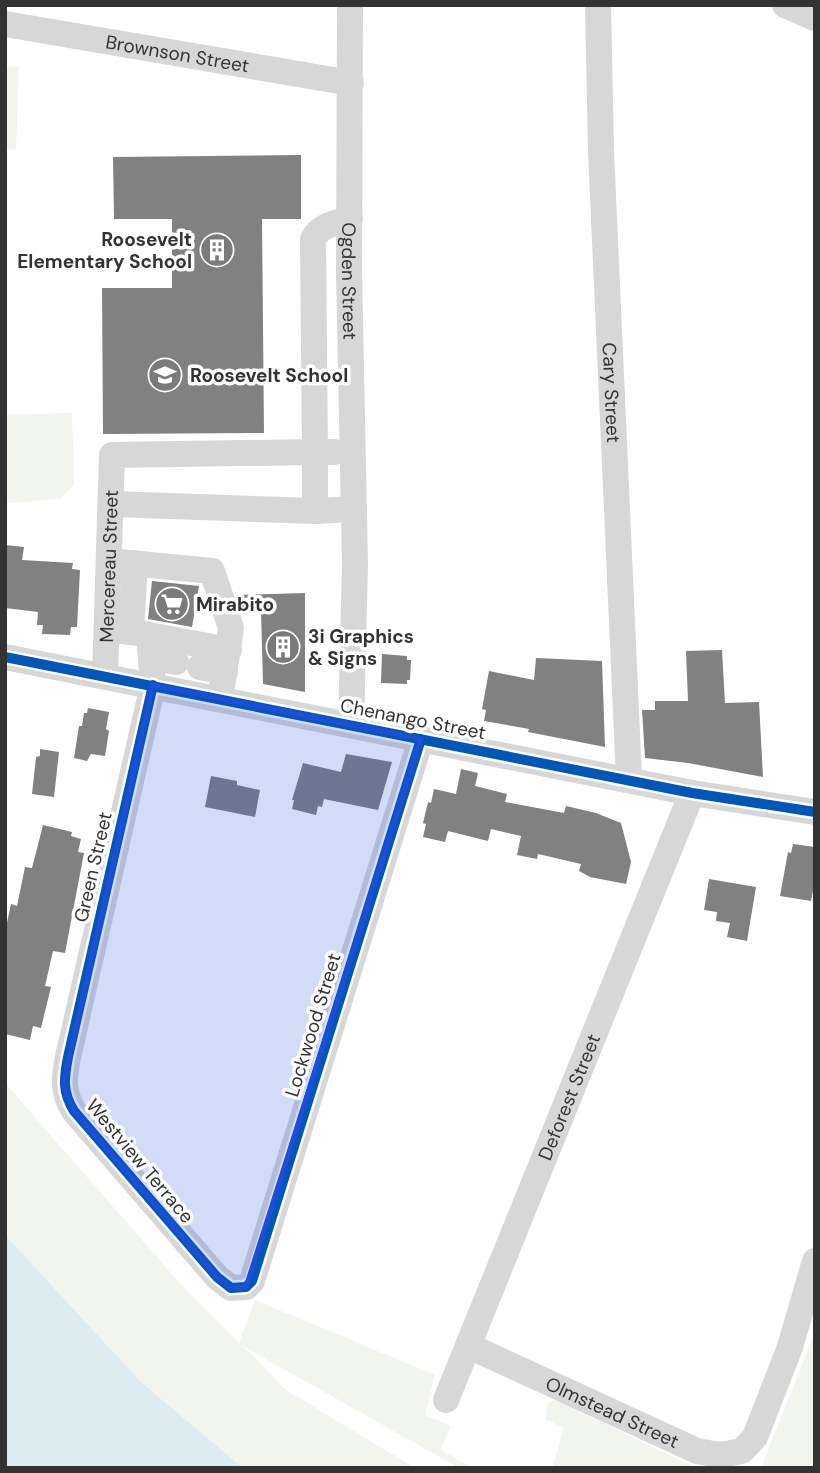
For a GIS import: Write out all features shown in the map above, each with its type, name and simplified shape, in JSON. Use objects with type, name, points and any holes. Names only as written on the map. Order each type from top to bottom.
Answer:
[{"type":"street","name":"Ogden Street","points":[[350,5],[355,564],[351,725]]},
{"type":"street","name":"Cary Street","points":[[598,5],[601,150],[629,779]]},
{"type":"street","points":[[785,5],[815,18]]},
{"type":"street","name":"Brownson Street","points":[[5,24],[351,83]]},
{"type":"street","points":[[315,511],[313,239],[316,232],[323,227],[350,219]]},
{"type":"street","points":[[316,453],[353,452]]},
{"type":"street","name":"Mercereau Street","points":[[105,676],[152,647],[122,562],[111,504],[112,455],[316,453]]},
{"type":"street","points":[[111,504],[315,511],[354,509]]},
{"type":"street","points":[[122,562],[212,571],[231,628],[220,699]]},
{"type":"street","points":[[152,647],[227,661]]},
{"type":"street","points":[[152,647],[227,661]]},
{"type":"street","name":"Green Street","points":[[68,1057],[153,685],[152,647]]},
{"type":"street","name":"Chenango Street","points":[[5,657],[692,793],[815,812]]},
{"type":"street","name":"Lockwood Street","points":[[217,1277],[231,1288],[246,1287],[252,1281],[421,739]]},
{"type":"street","name":"Deforest Street","points":[[446,1400],[692,793]]},
{"type":"street","name":"Westview Terrace","points":[[68,1057],[63,1085],[66,1099],[74,1111],[217,1277]]},
{"type":"street","name":"Olmstead Street","points":[[469,1346],[697,1451],[720,1455],[742,1451],[755,1437],[790,1347],[815,1261]]},
{"type":"highlighted area","points":[[153,685],[421,739],[246,1287],[231,1288],[217,1277],[74,1111],[63,1085]]},
{"type":"shaded area","points":[[5,66],[19,67],[16,149],[5,150]]},
{"type":"shaded area","points":[[72,413],[74,484],[61,499],[5,503],[5,415]]},
{"type":"shaded area","points":[[5,1083],[184,1288],[239,1343],[255,1300],[435,1375],[425,1415],[451,1426],[440,1450],[474,1468],[459,1468],[243,1346],[286,1390],[415,1468],[243,1468],[142,1383],[5,1235]]},
{"type":"shaded area","points":[[5,1235],[142,1383],[243,1468],[5,1468]]},
{"type":"shaded area","points":[[815,1332],[815,1468],[761,1468]]},
{"type":"shaded area","points":[[556,1400],[692,1468],[552,1468],[564,1428],[545,1419],[548,1403]]},
{"type":"building","name":"Roosevelt Elementary School","points":[[301,155],[301,219],[262,219],[264,433],[103,434],[102,288],[172,288],[172,219],[114,219],[113,157]]},
{"type":"building","points":[[5,545],[24,547],[22,560],[73,563],[72,569],[80,570],[77,627],[71,627],[70,635],[42,634],[43,625],[37,625],[38,612],[5,608]]},
{"type":"building","name":"Mirabito","points":[[152,581],[199,586],[192,627],[148,619]]},
{"type":"building","name":"3i Graphics & Signs","points":[[305,593],[305,692],[263,684],[261,610],[242,610],[236,595]]},
{"type":"building","points":[[722,650],[725,703],[759,702],[763,777],[645,758],[642,710],[655,710],[655,701],[688,701],[686,651]]},
{"type":"building","points":[[382,654],[407,656],[407,660],[411,660],[410,680],[407,680],[407,684],[381,683]]},
{"type":"building","points":[[536,658],[602,661],[605,747],[484,721],[486,710],[482,709],[489,671],[534,680]]},
{"type":"building","points":[[88,708],[109,712],[106,729],[109,731],[105,756],[91,754],[87,761],[74,758],[79,726],[82,726],[84,713],[87,713]]},
{"type":"building","points":[[40,749],[59,752],[54,797],[32,794],[36,757],[40,756]]},
{"type":"building","points":[[346,754],[392,762],[378,810],[324,799],[322,807],[318,806],[316,815],[292,809],[303,763],[341,772]]},
{"type":"building","points":[[461,769],[478,773],[475,786],[507,794],[505,802],[564,813],[566,806],[596,813],[621,823],[631,862],[626,884],[590,877],[579,871],[581,864],[538,854],[537,859],[517,855],[521,836],[491,829],[488,841],[448,831],[445,842],[423,837],[426,824],[423,823],[434,789],[456,794]]},
{"type":"building","points":[[211,776],[237,781],[237,785],[260,790],[255,817],[205,807]]},
{"type":"building","points":[[43,825],[72,832],[71,836],[81,839],[78,852],[84,853],[65,953],[53,951],[45,986],[51,987],[41,1028],[33,1026],[30,1040],[5,1034],[5,932],[11,904],[17,906],[25,867],[32,868]]},
{"type":"building","points":[[793,844],[815,847],[815,881],[811,901],[780,896],[788,852],[791,853]]},
{"type":"building","points":[[709,879],[756,887],[747,941],[727,937],[730,923],[716,921],[717,912],[704,910]]},
{"type":"cycle path","points":[[5,657],[692,793],[815,812]]},
{"type":"cycle path","points":[[153,685],[68,1057],[66,1091],[74,1111],[217,1277],[231,1288],[246,1287],[252,1281],[421,739]]},
{"type":"place","name":"Roosevelt Elementary School","points":[[217,250]]},
{"type":"place","name":"Roosevelt School","points":[[165,375]]},
{"type":"place","name":"Mirabito","points":[[172,604]]},
{"type":"place","name":"3i Graphics & Signs","points":[[283,647]]}]
